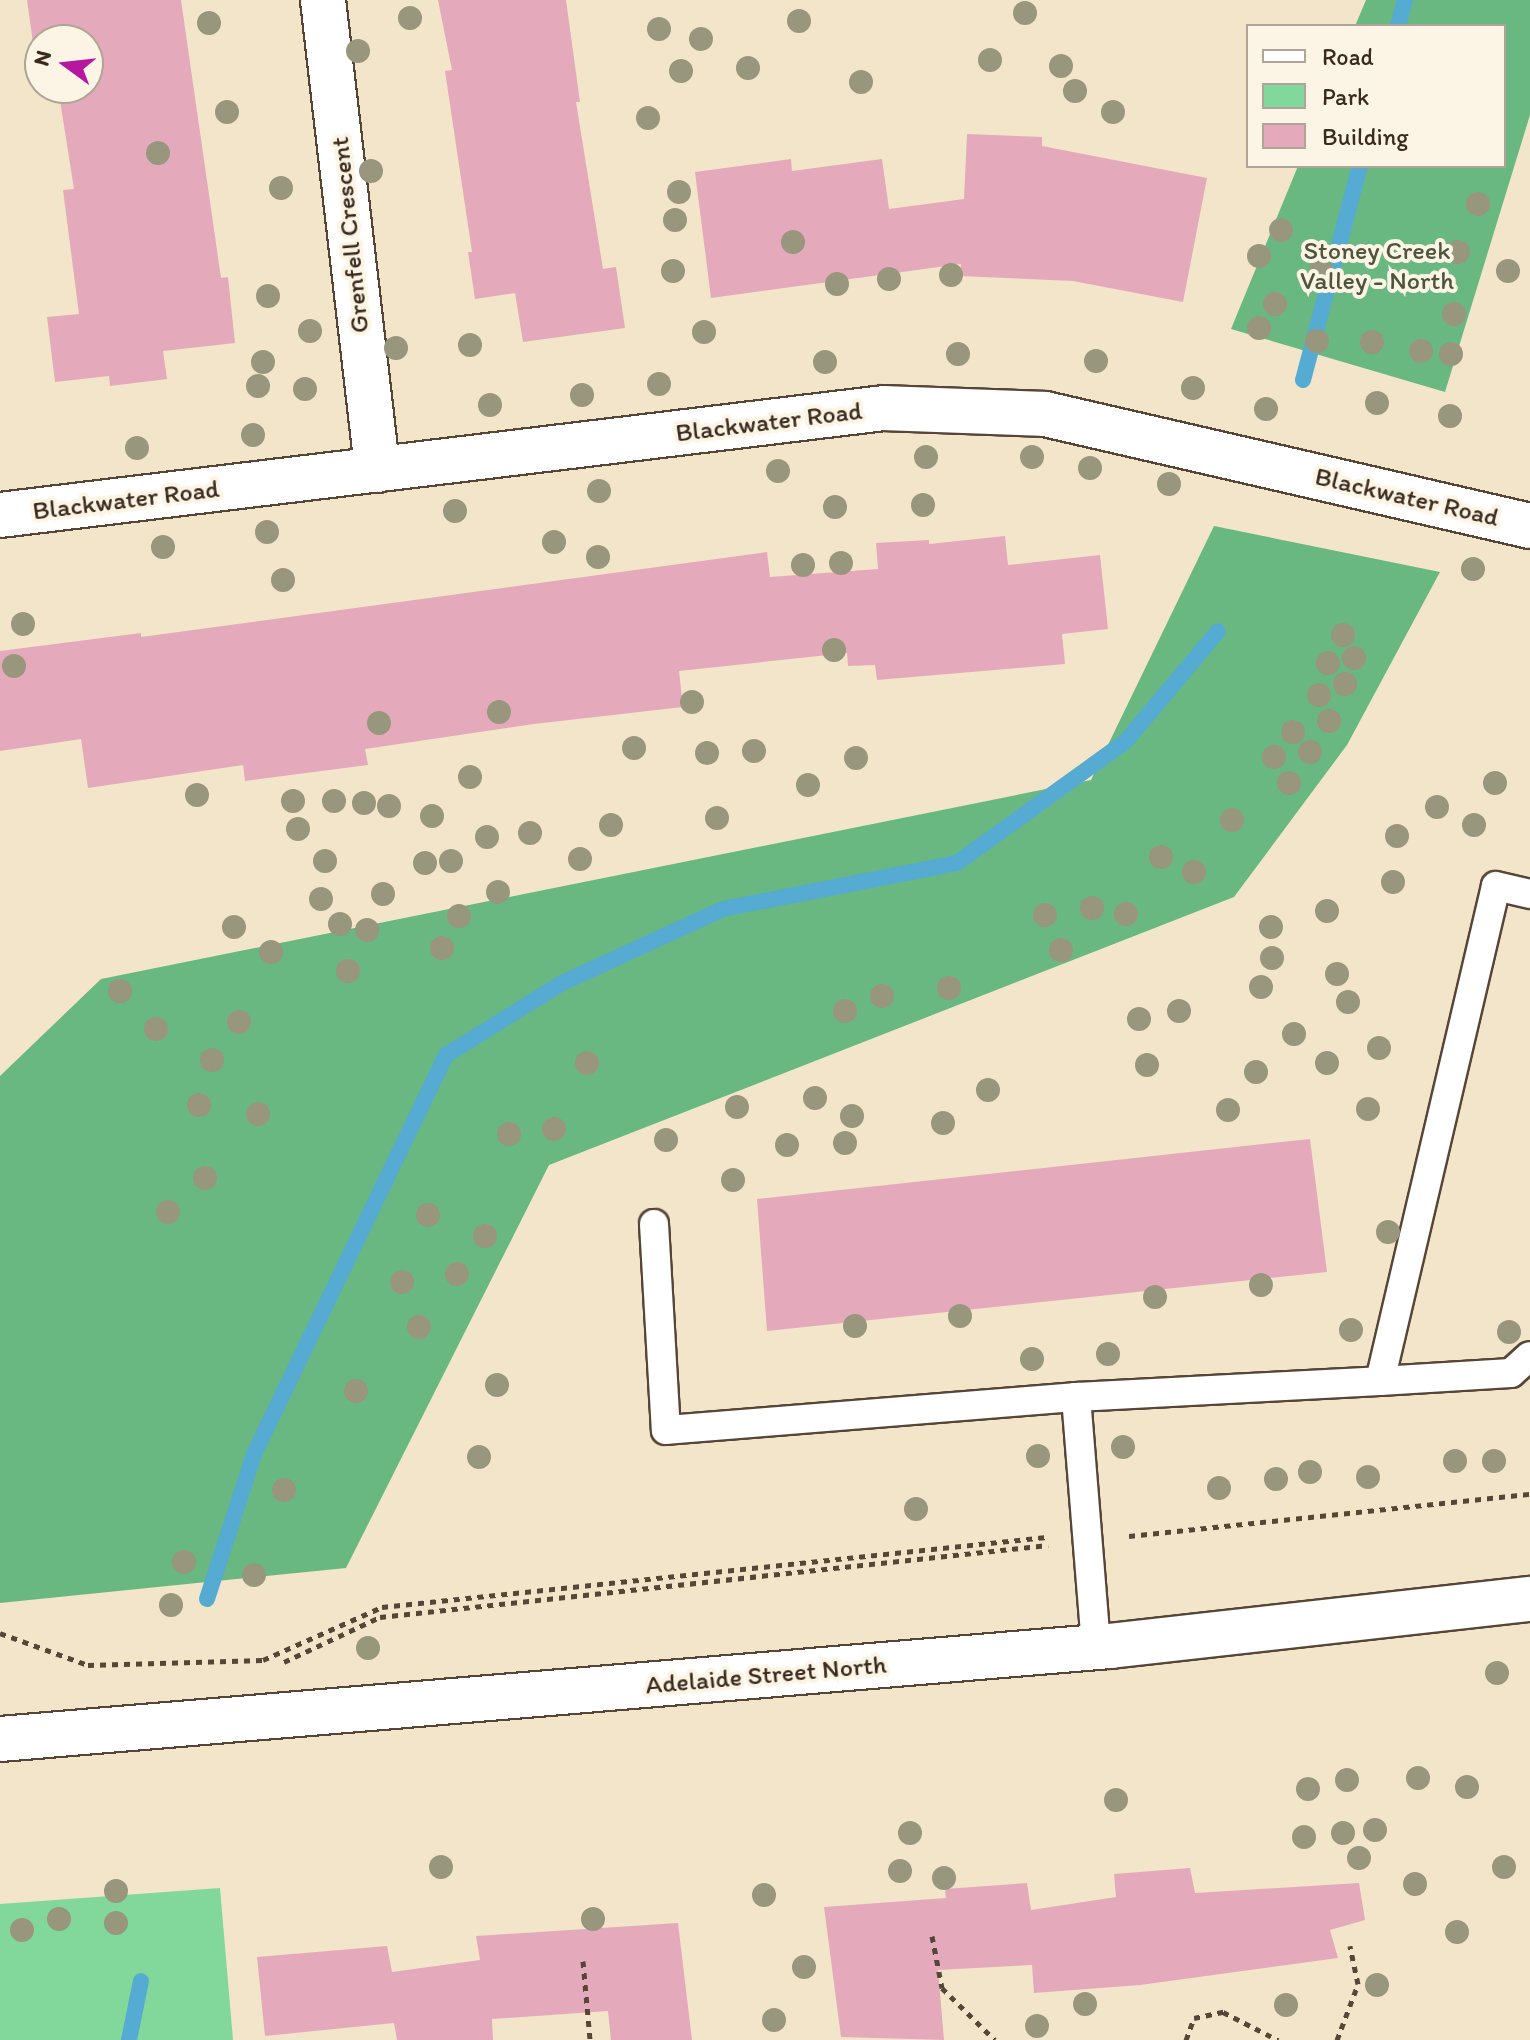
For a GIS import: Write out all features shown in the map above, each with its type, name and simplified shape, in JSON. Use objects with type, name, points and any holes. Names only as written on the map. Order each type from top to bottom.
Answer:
[{"type":"street","name":"Grenfell Crescent","points":[[323,0],[377,470]]},
{"type":"street","name":"Blackwater Road","points":[[0,515],[884,408],[1045,414],[1530,526]]},
{"type":"street","name":"Adelaide Street North","points":[[0,1739],[1096,1647],[1530,1599]]},
{"type":"lane","points":[[1380,1381],[1496,886],[1530,894]]},
{"type":"lane","points":[[654,1224],[666,1430],[1076,1397],[1511,1373],[1530,1356]]},
{"type":"lane","points":[[1076,1397],[1096,1647]]},
{"type":"path","points":[[0,1633],[88,1665],[263,1660],[382,1607],[1530,1494]]},
{"type":"path","points":[[274,1667],[380,1617],[1088,1537]]},
{"type":"path","points":[[932,1936],[942,1988],[995,2040]]},
{"type":"path","points":[[1337,2040],[1358,1984],[1350,1946]]},
{"type":"path","points":[[583,1961],[590,2040]]},
{"type":"path","points":[[1186,2040],[1194,2018],[1223,2012],[1278,2040]]},
{"type":"green space","name":"Stoney Creek Valley - North","points":[[1366,0],[1530,0],[1530,115],[1445,392],[1231,329],[1297,168],[1506,168],[1506,24],[1356,24]]},
{"type":"green space","points":[[1214,526],[1440,572],[1347,745],[1234,897],[549,1165],[346,1568],[0,1603],[0,1076],[101,979],[1091,780]]},
{"type":"green space","points":[[220,1888],[233,2040],[0,2040],[0,1904]]},
{"type":"building","points":[[27,0],[181,0],[221,278],[228,277],[235,343],[163,351],[167,379],[110,386],[109,376],[55,382],[47,317],[79,314],[63,190],[74,189],[61,104],[104,104],[104,24],[30,24]]},
{"type":"building","points":[[438,0],[566,0],[580,102],[576,102],[603,269],[616,267],[625,328],[523,342],[515,293],[475,299],[468,252],[472,252],[445,71],[452,70]]},
{"type":"building","points":[[967,134],[1042,137],[1042,146],[1207,178],[1183,302],[1073,281],[960,276],[961,264],[711,298],[695,172],[791,159],[792,171],[882,159],[889,209],[964,199]]},
{"type":"building","points":[[1005,536],[1008,565],[1100,555],[1108,629],[1062,634],[1065,664],[877,680],[875,665],[848,666],[847,653],[679,671],[683,707],[534,724],[365,749],[368,765],[245,781],[243,765],[88,788],[81,739],[0,751],[0,651],[141,633],[141,637],[767,552],[770,577],[878,569],[876,543],[929,540],[929,544]]},
{"type":"building","points":[[1310,1139],[1327,1272],[767,1331],[757,1199]]},
{"type":"building","points":[[1190,1868],[1195,1893],[1359,1883],[1365,1920],[1330,1930],[1338,1958],[1140,1985],[1034,1993],[1032,1965],[938,1970],[944,2040],[841,2037],[824,1907],[946,1898],[945,1889],[1027,1883],[1031,1910],[1116,1897],[1114,1874]]},
{"type":"building","points":[[678,1923],[692,2040],[611,2040],[608,2011],[492,2019],[493,2040],[397,2040],[394,2023],[265,2036],[257,1957],[387,1946],[392,1972],[480,1960],[476,1936]]},
{"type":"waterway","points":[[1399,24],[1405,0]]},
{"type":"waterway","points":[[1303,380],[1359,168]]},
{"type":"waterway","points":[[207,1599],[254,1454],[446,1055],[562,983],[723,909],[957,863],[1126,741],[1218,631]]},
{"type":"waterway","points":[[129,2040],[141,1981]]}]
